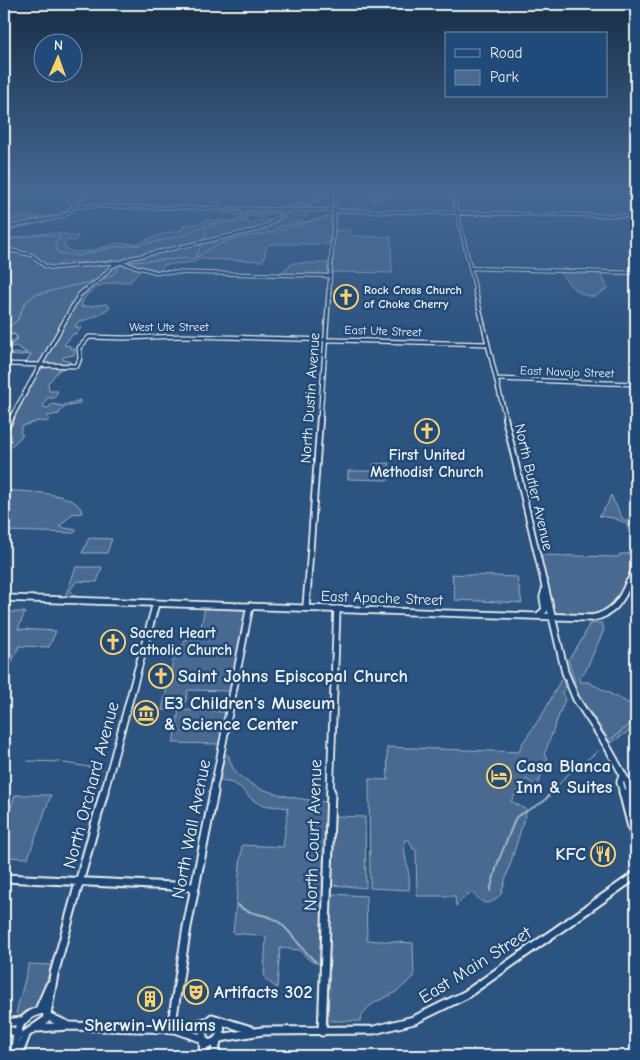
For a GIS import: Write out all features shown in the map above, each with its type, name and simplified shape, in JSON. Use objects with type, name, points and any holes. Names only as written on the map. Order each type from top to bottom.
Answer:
[{"type":"main road","points":[[4,249],[32,255],[45,266],[56,268],[118,262],[209,240]]},
{"type":"main road","name":"North Dustin Avenue","points":[[306,607],[333,240]]},
{"type":"main road","name":"North Butler Avenue","points":[[463,240],[565,672],[583,711],[607,746],[627,782],[636,817]]},
{"type":"main road","points":[[4,431],[68,317],[76,298],[118,262],[134,264],[156,272],[330,276]]},
{"type":"main road","points":[[470,268],[636,273]]},
{"type":"main road","name":"West Ute Street","points":[[40,365],[77,366],[80,358],[79,348],[89,337],[248,338]]},
{"type":"main road","name":"East Ute Street","points":[[248,338],[488,344]]},
{"type":"main road","points":[[4,364],[40,365]]},
{"type":"main road","name":"East Navajo Street","points":[[496,380],[636,384]]},
{"type":"main road","name":"East Apache Street","points":[[5,600],[306,607],[592,618],[607,614],[614,609],[621,600],[636,565]]},
{"type":"main road","points":[[538,616],[546,610],[543,597],[545,589]]},
{"type":"main road","name":"North Orchard Avenue","points":[[47,1015],[54,974],[156,603]]},
{"type":"main road","name":"North Wall Avenue","points":[[174,1029],[195,887],[250,606]]},
{"type":"main road","name":"North Court Avenue","points":[[322,1032],[337,609]]},
{"type":"main road","name":"North Butler Avenue","points":[[622,776],[620,782],[636,843]]},
{"type":"main road","name":"East Main Street","points":[[218,1039],[253,1031],[369,1031],[398,1025],[425,1016],[486,980],[636,875]]},
{"type":"main road","points":[[4,878],[195,887]]},
{"type":"main road","name":"North Orchard Avenue","points":[[38,1011],[54,974]]},
{"type":"main road","points":[[14,1056],[19,1025],[38,1011],[43,1009],[47,1015],[70,1026]]},
{"type":"main road","points":[[4,1028],[17,1033],[21,1037],[43,1023],[47,1015]]},
{"type":"main road","points":[[36,1028],[70,1026],[174,1029],[205,1022],[212,1018],[219,1022],[222,1031],[214,1056]]},
{"type":"main road","points":[[4,1023],[24,1021]]},
{"type":"main road","points":[[204,1056],[202,1029],[205,1022]]},
{"type":"main road","name":"East Main Street","points":[[219,1022],[253,1031]]},
{"type":"main road","points":[[174,1029],[210,1044],[218,1039]]},
{"type":"main road","points":[[18,1056],[27,1034]]},
{"type":"green space","points":[[4,240],[68,240],[63,244],[73,252],[89,251],[119,243],[137,244],[146,240],[206,240],[117,261],[71,263],[66,261],[57,267],[47,265],[33,255],[4,248]]},
{"type":"green space","points":[[216,240],[329,240],[329,244],[270,244],[267,246],[263,261],[197,259],[195,262],[164,265],[161,271],[124,261]]},
{"type":"green space","points":[[334,240],[391,240],[392,273],[332,272]]},
{"type":"green space","points":[[4,250],[30,256],[44,267],[51,269],[112,264],[98,280],[73,300],[67,316],[39,363],[26,363],[31,354],[15,356],[6,354],[27,353],[16,346],[4,348],[4,343],[14,341],[17,337],[16,335],[4,334]]},
{"type":"green space","points":[[293,263],[328,263],[328,274],[279,274]]},
{"type":"green space","points":[[126,265],[142,269],[130,282],[115,282],[100,286],[88,294],[84,300],[81,307],[107,304],[110,307],[99,315],[77,323],[75,327],[81,328],[64,345],[70,346],[70,349],[75,349],[74,355],[63,357],[62,359],[71,362],[67,365],[42,364],[78,297],[106,273],[119,266]]},
{"type":"green space","points":[[561,272],[600,273],[608,288],[595,296],[584,295],[566,281]]},
{"type":"green space","points":[[67,367],[59,370],[48,383],[49,391],[58,391],[54,398],[47,398],[43,407],[48,408],[52,404],[62,406],[80,400],[80,403],[65,407],[59,414],[47,416],[49,419],[46,422],[39,421],[22,426],[20,433],[23,435],[4,453],[4,433],[11,425],[40,368]]},
{"type":"green space","points":[[389,463],[389,480],[348,479],[348,471],[373,471],[373,464]]},
{"type":"green space","points":[[4,490],[36,492],[71,500],[79,506],[82,513],[72,514],[59,527],[77,530],[74,533],[4,531]]},
{"type":"green space","points":[[611,495],[622,518],[635,524],[636,559],[618,598],[604,612],[597,614],[557,613],[553,608],[540,555],[618,557],[620,554],[628,554],[634,545],[626,523],[613,518],[599,516]]},
{"type":"green space","points":[[89,538],[112,539],[107,553],[82,553]]},
{"type":"green space","points":[[76,567],[102,567],[97,582],[77,581],[70,590],[75,596],[65,597]]},
{"type":"green space","points":[[452,574],[517,577],[522,603],[455,600]]},
{"type":"green space","points":[[205,607],[244,609],[246,611],[230,691],[188,690],[184,710],[226,712],[220,743],[173,743],[179,711],[162,710],[173,661],[185,641],[199,637]]},
{"type":"green space","points":[[4,612],[25,612],[18,629],[56,631],[49,647],[19,646],[9,669],[13,655],[4,654]]},
{"type":"green space","points":[[602,623],[604,630],[585,672],[578,677],[581,682],[588,682],[636,707],[635,727],[611,743],[578,694],[568,660],[583,638],[589,624]]},
{"type":"green space","points":[[561,679],[563,679],[565,690],[562,692],[565,699],[544,755],[548,758],[537,787],[526,779],[511,801],[527,810],[501,894],[494,901],[487,903],[481,901],[474,894],[469,893],[456,906],[455,896],[417,896],[416,850],[413,849],[409,840],[405,840],[404,844],[410,884],[409,890],[370,888],[369,779],[388,780],[387,747],[519,752],[522,744],[544,712]]},
{"type":"green space","points":[[225,754],[229,756],[233,768],[242,778],[254,786],[284,796],[326,802],[320,964],[311,961],[300,950],[280,948],[277,988],[266,980],[264,973],[266,936],[233,933],[242,845],[283,847],[288,808],[260,804],[235,784],[220,781]]},
{"type":"green space","points":[[15,795],[51,795],[28,858],[4,857],[4,829]]},
{"type":"green space","points":[[334,816],[365,817],[366,888],[332,885]]},
{"type":"green space","points":[[334,894],[366,896],[367,940],[413,943],[414,977],[397,991],[365,1010],[360,1021],[328,1020],[331,897]]},
{"type":"green space","points":[[29,964],[51,965],[45,989],[38,1004],[27,1014],[19,1016],[16,1013]]},
{"type":"waterway","points":[[58,240],[55,245],[58,253],[78,256],[114,247],[140,245],[161,240]]},
{"type":"waterway","points":[[195,258],[211,248],[229,240]]},
{"type":"waterway","points":[[195,258],[202,244]]},
{"type":"waterway","points":[[126,262],[195,258]]},
{"type":"waterway","points":[[100,281],[115,273],[118,269],[116,266]]},
{"type":"waterway","points":[[4,329],[17,321],[25,303],[34,295],[93,281]]},
{"type":"waterway","points":[[4,334],[14,334],[18,338],[14,343],[4,346]]},
{"type":"waterway","points":[[611,739],[628,726],[632,716],[636,714]]},
{"type":"waterway","points":[[551,793],[566,776],[598,751]]},
{"type":"waterway","points":[[28,761],[60,762]]},
{"type":"waterway","points":[[64,763],[102,769]]},
{"type":"waterway","points":[[490,891],[498,862],[516,817],[543,802],[552,792]]},
{"type":"waterway","points":[[237,904],[241,908],[279,922],[316,962]]},
{"type":"place","name":"Rock Cross Church of Choke Cherry","points":[[346,297]]},
{"type":"place","name":"First United Methodist Church","points":[[427,431]]},
{"type":"place","name":"Sacred Heart Catholic Church","points":[[113,642]]},
{"type":"place","name":"Saint Johns Episcopal Church","points":[[161,676]]},
{"type":"place","name":"E3 Children's Museum & Science Center","points":[[146,713]]},
{"type":"place","name":"Casa Blanca Inn & Suites","points":[[499,776]]},
{"type":"place","name":"KFC","points":[[603,854]]},
{"type":"place","name":"Artifacts 302","points":[[196,992]]},
{"type":"place","name":"Sherwin-Williams","points":[[150,999]]}]
